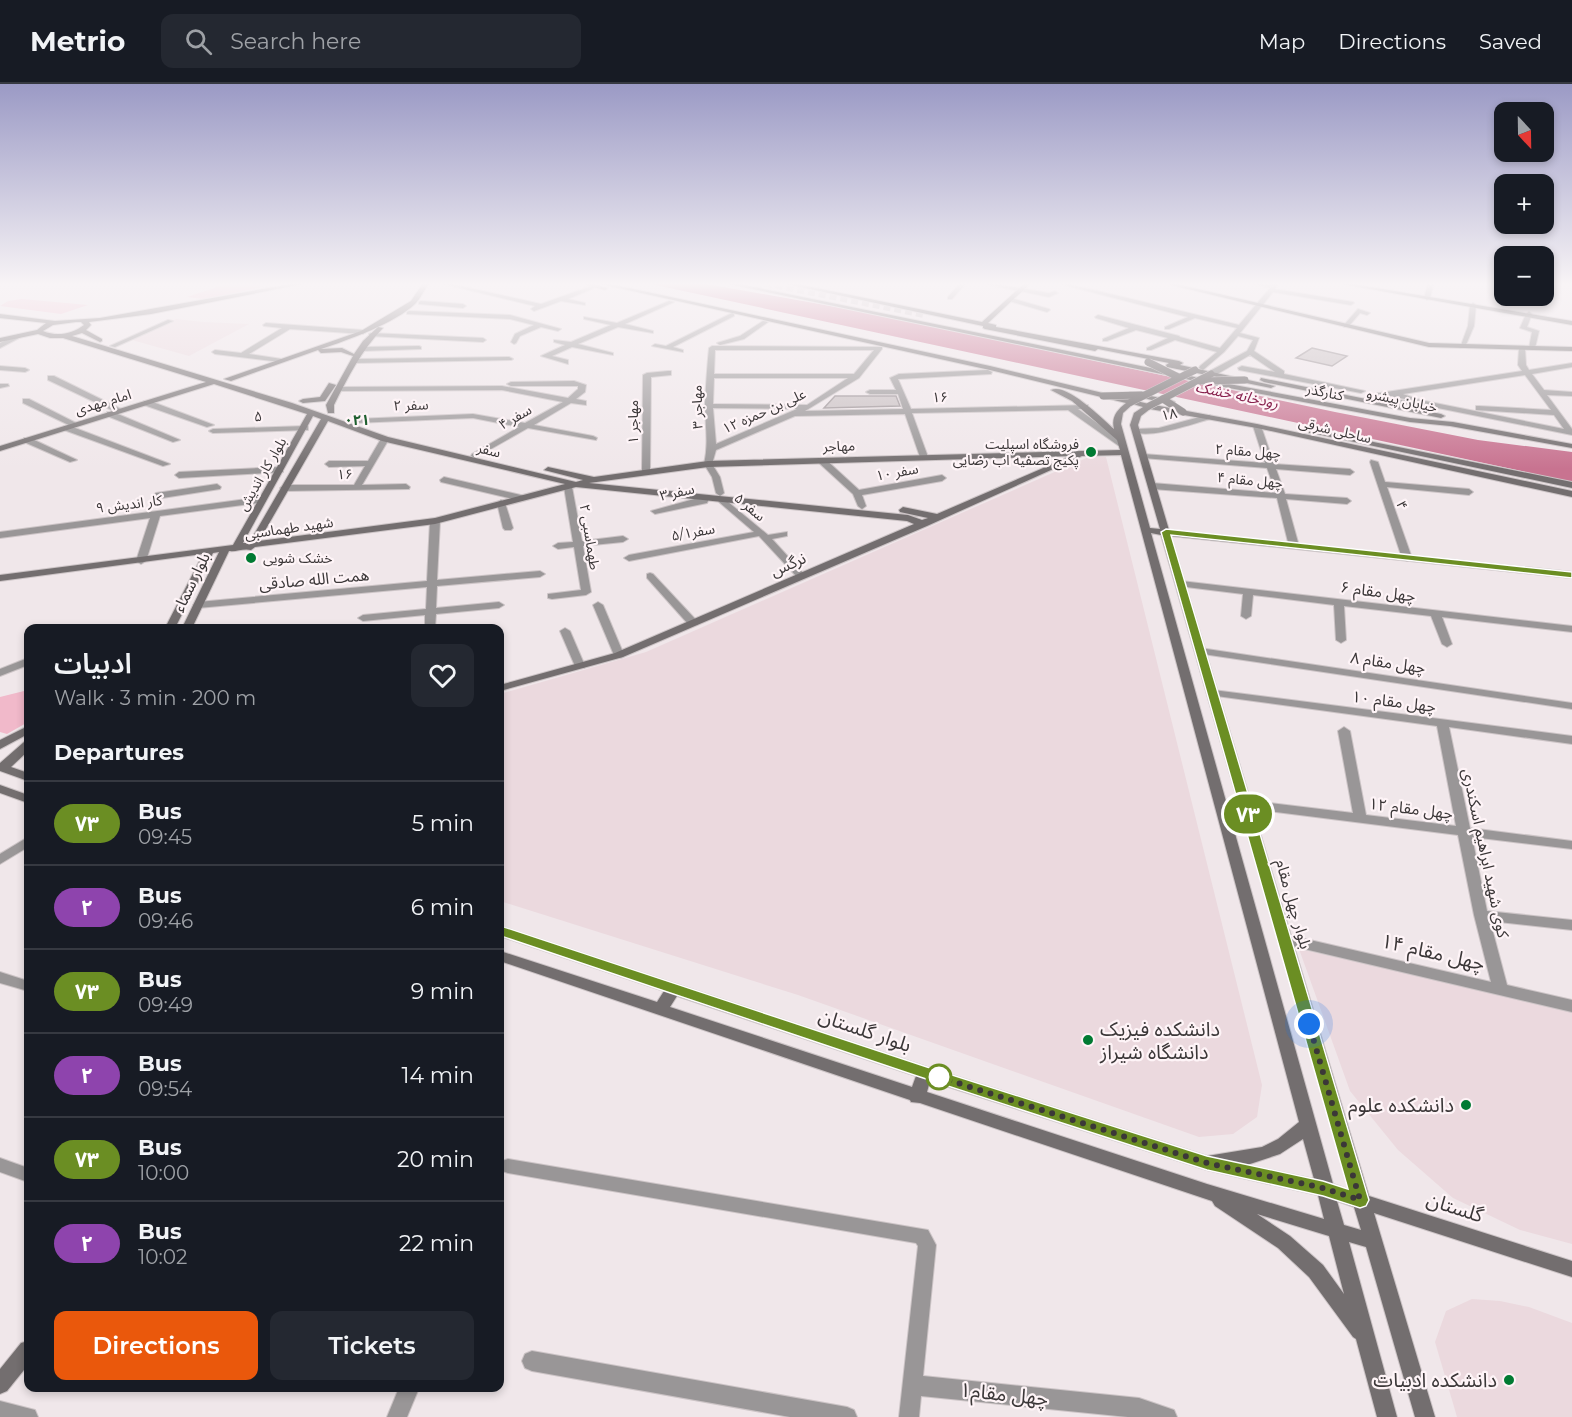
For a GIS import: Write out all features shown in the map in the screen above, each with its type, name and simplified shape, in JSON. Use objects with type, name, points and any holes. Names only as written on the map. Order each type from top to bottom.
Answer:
[{"type":"main road","name":"سفر","points":[[94,345],[311,413],[356,421],[475,456],[596,479],[721,497],[940,517]]},
{"type":"main road","points":[[228,379],[280,360],[331,345]]},
{"type":"main road","points":[[303,401],[326,396],[358,345]]},
{"type":"main road","name":"بلوار کار اندیش","points":[[251,547],[329,415],[330,405],[363,345]]},
{"type":"main road","name":"ساحلی شرقی","points":[[868,345],[988,372],[1058,391],[1085,407],[1122,445]]},
{"type":"main road","name":"ساحلی شرقی","points":[[879,345],[1102,396],[1257,426],[1572,494]]},
{"type":"main road","points":[[907,345],[1572,485]]},
{"type":"main road","name":"کنارگذر","points":[[1030,345],[1398,418],[1453,424]]},
{"type":"main road","points":[[1062,345],[1148,362],[1178,377]]},
{"type":"main road","name":"خیابان پیشرو","points":[[1083,345],[1215,372],[1359,395],[1572,435]]},
{"type":"main road","points":[[1102,345],[1146,354],[1164,362]]},
{"type":"main road","points":[[1436,345],[1572,349]]},
{"type":"main road","name":"سفر","points":[[113,346],[303,401],[385,439],[573,486],[705,499],[721,497],[862,506],[912,515],[924,524]]},
{"type":"main road","points":[[311,352],[336,350],[351,354]]},
{"type":"main road","points":[[1148,362],[1164,362]]},
{"type":"main road","points":[[1199,369],[1178,377],[1131,402],[1119,412],[1117,424],[1306,1126],[1387,1417]]},
{"type":"main road","points":[[1136,431],[1134,425],[1137,415],[1149,406],[1215,372]]},
{"type":"main road","name":"خیابان پیشرو","points":[[1215,372],[1453,424],[1572,445]]},
{"type":"main road","points":[[1264,380],[1273,378],[1353,393],[1380,395]]},
{"type":"main road","points":[[1197,381],[1245,380]]},
{"type":"main road","name":"امام مهدی","points":[[0,448],[214,382]]},
{"type":"main road","points":[[1102,396],[1146,395]]},
{"type":"main road","points":[[1163,399],[1183,412]]},
{"type":"main road","name":"بلوار کار اندیش","points":[[230,550],[305,428],[311,413]]},
{"type":"main road","name":"بلوار چهل مقام","points":[[1136,431],[1425,1417]]},
{"type":"main road","name":"مهاجر","points":[[596,479],[708,464],[1084,453],[1122,445]]},
{"type":"main road","name":"نرگس","points":[[504,687],[619,655],[1084,453]]},
{"type":"main road","points":[[573,486],[596,479]]},
{"type":"main road","name":"شهید طهماسبی","points":[[0,578],[230,550],[435,521],[573,486]]},
{"type":"main road","points":[[1145,530],[1572,575]]},
{"type":"main road","name":"بلوار سماء","points":[[189,624],[230,550]]},
{"type":"main road","name":"بلوار سماء","points":[[172,624],[209,552]]},
{"type":"main road","points":[[1170,624],[1193,625]]},
{"type":"main road","points":[[0,745],[24,732]]},
{"type":"main road","points":[[1,768],[24,748]]},
{"type":"main road","points":[[1,768],[24,776]]},
{"type":"main road","points":[[0,789],[24,798]]},
{"type":"main road","name":"بلوار گلستان","points":[[504,932],[926,1073],[1207,1163],[1323,1188]]},
{"type":"main road","points":[[504,957],[1207,1192],[1372,1241]]},
{"type":"main road","points":[[660,1010],[674,988]]},
{"type":"main road","points":[[917,1096],[926,1073]]},
{"type":"main road","points":[[1207,1163],[1258,1157],[1284,1146],[1306,1126]]},
{"type":"main road","name":"گلستان","points":[[1323,1188],[1572,1269]]},
{"type":"main road","points":[[1207,1192],[1284,1242],[1316,1271],[1365,1338]]},
{"type":"main road","points":[[0,1384],[24,1355]]},
{"type":"street","points":[[243,355],[259,345]]},
{"type":"street","points":[[565,362],[545,356],[568,345]]},
{"type":"street","points":[[576,345],[611,354]]},
{"type":"street","points":[[667,348],[673,345]]},
{"type":"street","points":[[712,348],[716,345]]},
{"type":"street","points":[[1149,349],[1158,345]]},
{"type":"street","points":[[1203,345],[1222,351]]},
{"type":"street","points":[[1199,369],[1227,345]]},
{"type":"street","points":[[1215,372],[1251,352],[1254,345]]},
{"type":"street","points":[[655,346],[681,351]]},
{"type":"street","points":[[362,349],[419,348]]},
{"type":"street","points":[[712,348],[880,348]]},
{"type":"street","name":"۳ مهاجر","points":[[708,464],[712,449],[710,376],[712,348]]},
{"type":"street","name":"۱۲ علی بن حمزه","points":[[712,449],[809,407],[856,376],[880,348]]},
{"type":"street","points":[[1522,348],[1522,364],[1572,435]]},
{"type":"street","points":[[215,352],[280,360]]},
{"type":"street","points":[[1251,352],[1285,376]]},
{"type":"street","points":[[355,361],[460,356],[509,359]]},
{"type":"street","points":[[1380,395],[1572,365]]},
{"type":"street","points":[[0,368],[25,370]]},
{"type":"street","points":[[1242,368],[1285,376],[1359,395]]},
{"type":"street","points":[[924,457],[895,377],[988,372]]},
{"type":"street","name":"۱ مهاجر","points":[[646,471],[647,374],[668,373]]},
{"type":"street","points":[[710,376],[856,376]]},
{"type":"street","points":[[51,378],[121,411]]},
{"type":"street","points":[[502,388],[511,384],[582,385],[582,392],[569,401]]},
{"type":"street","points":[[339,389],[502,388],[583,403]]},
{"type":"street","points":[[870,392],[901,392]]},
{"type":"street","points":[[1543,392],[1572,394]]},
{"type":"street","points":[[1389,394],[1572,435]]},
{"type":"street","points":[[1380,395],[1380,398],[1393,402],[1418,402]]},
{"type":"street","points":[[1496,399],[1503,409]]},
{"type":"street","points":[[26,401],[71,426],[166,464]]},
{"type":"street","name":"۴ سفر","points":[[475,456],[569,401]]},
{"type":"street","name":"۵","points":[[147,403],[212,428],[305,428]]},
{"type":"street","points":[[710,406],[809,407]]},
{"type":"street","points":[[1436,406],[1557,413]]},
{"type":"street","points":[[1069,407],[1122,445]]},
{"type":"street","name":"۱۶","points":[[796,414],[1085,407]]},
{"type":"street","points":[[110,414],[176,440]]},
{"type":"street","name":"۲ سفر","points":[[356,421],[467,416],[593,438]]},
{"type":"street","name":"۱۸","points":[[1136,431],[1168,428],[1207,417]]},
{"type":"street","points":[[1257,426],[1281,496],[1294,546]]},
{"type":"street","points":[[356,488],[385,439]]},
{"type":"street","points":[[27,440],[74,460]]},
{"type":"street","name":"چهل مقام ۲","points":[[1143,456],[1350,472]]},
{"type":"street","points":[[821,460],[857,493],[862,506]]},
{"type":"street","name":"۴","points":[[1374,462],[1407,558]]},
{"type":"street","points":[[329,464],[369,463]]},
{"type":"street","points":[[708,464],[716,477],[721,497]]},
{"type":"street","points":[[179,475],[280,470]]},
{"type":"street","name":"۱۰ سفر","points":[[857,493],[942,478]]},
{"type":"street","points":[[444,480],[522,498]]},
{"type":"street","points":[[1380,484],[1469,492]]},
{"type":"street","name":"۲ طهماسبی","points":[[552,596],[586,592],[578,544],[573,486]]},
{"type":"street","name":"چهل مقام ۴","points":[[1152,486],[1347,501]]},
{"type":"street","points":[[156,496],[218,487]]},
{"type":"street","name":"۱۶","points":[[284,488],[406,487]]},
{"type":"street","points":[[189,492],[189,509]]},
{"type":"street","name":"۵ سفر","points":[[721,497],[800,575]]},
{"type":"street","name":"۳ سفر","points":[[655,511],[705,499]]},
{"type":"street","name":"۹ کار اندیش","points":[[0,535],[262,500]]},
{"type":"street","points":[[501,503],[508,528]]},
{"type":"street","points":[[141,561],[156,514]]},
{"type":"street","points":[[430,624],[435,521]]},
{"type":"street","name":"۵/۱سفر","points":[[629,558],[784,534]]},
{"type":"street","points":[[558,546],[623,539]]},
{"type":"street","name":"همت الله صادقی","points":[[198,605],[540,574]]},
{"type":"street","points":[[650,576],[693,623]]},
{"type":"street","name":"چهل مقام ۶","points":[[1180,584],[1572,629]]},
{"type":"street","points":[[1246,616],[1248,591]]},
{"type":"street","points":[[1339,602],[1341,640]]},
{"type":"street","points":[[363,618],[499,605]]},
{"type":"street","points":[[598,605],[619,655]]},
{"type":"street","points":[[1435,613],[1447,644]]},
{"type":"street","points":[[565,631],[580,666]]},
{"type":"street","name":"چهل مقام ۸","points":[[1200,651],[1572,706]]},
{"type":"street","points":[[0,674],[24,663]]},
{"type":"street","name":"چهل مقام ۱۰","points":[[1213,693],[1572,740]]},
{"type":"street","name":"کوی شهید ابراهیم اسکندری","points":[[1442,724],[1481,915],[1500,989]]},
{"type":"street","points":[[1344,731],[1360,818]]},
{"type":"street","name":"چهل مقام ۱۲","points":[[1245,804],[1572,845]]},
{"type":"street","points":[[0,860],[24,844]]},
{"type":"street","points":[[1481,915],[1572,925]]},
{"type":"street","name":"چهل مقام ۱۴","points":[[1284,939],[1572,1006]]},
{"type":"street","points":[[0,976],[24,985]]},
{"type":"street","points":[[0,1165],[24,1174]]},
{"type":"street","points":[[508,1166],[922,1236],[927,1245],[909,1417]]},
{"type":"street","points":[[532,1361],[847,1417]]},
{"type":"street","name":"چهل مقام۱","points":[[911,1385],[1139,1408],[1167,1417]]},
{"type":"street","points":[[397,1417],[407,1392]]},
{"type":"street","points":[[0,1411],[28,1417]]},
{"type":"shaded area","points":[[151,345],[209,345],[189,356]]},
{"type":"shaded area","points":[[1091,456],[1106,457],[1262,1085],[1257,1117],[1233,1134],[1199,1137],[798,995],[504,902],[504,693],[646,652]]},
{"type":"shaded area","points":[[24,691],[24,724],[7,734],[0,732],[0,697]]},
{"type":"shaded area","name":"دانشکده علوم","points":[[1299,949],[1572,1010],[1572,1244],[1520,1230],[1453,1198],[1398,1150],[1350,1091]]},
{"type":"shaded area","name":"دانشکده ادبیات","points":[[1472,1299],[1500,1301],[1529,1307],[1572,1323],[1572,1417],[1457,1417],[1435,1342],[1446,1311]]},
{"type":"water","name":"رودخانه خشک","points":[[935,345],[1021,345],[1478,440],[1572,452],[1572,482]]},
{"type":"building","points":[[1312,348],[1347,356],[1332,366],[1296,358]]},
{"type":"building","points":[[835,396],[896,396],[900,406],[824,408]]},
{"type":"bus line","name":"۷۳","points":[[504,932],[926,1073],[1207,1163],[1323,1188],[1360,1200],[1166,532],[1572,575]]},
{"type":"place","name":"فروشگاه اسپلیت پکیج تصفیه اب رضایی","points":[[1091,452]]},
{"type":"place","name":"خشک شویی","points":[[251,558]]},
{"type":"place","name":"دانشکده فیزیک دانشگاه شیراز","points":[[1088,1040]]},
{"type":"place","name":"دانشکده علوم","points":[[1466,1105]]},
{"type":"place","name":"دانشکده ادبیات","points":[[1509,1380]]},
{"type":"district","name":"۰۲۱","points":[[357,420]]},
{"type":"route","points":[[939,1077],[1207,1163],[1323,1188],[1360,1200],[1309,1024]]}]
